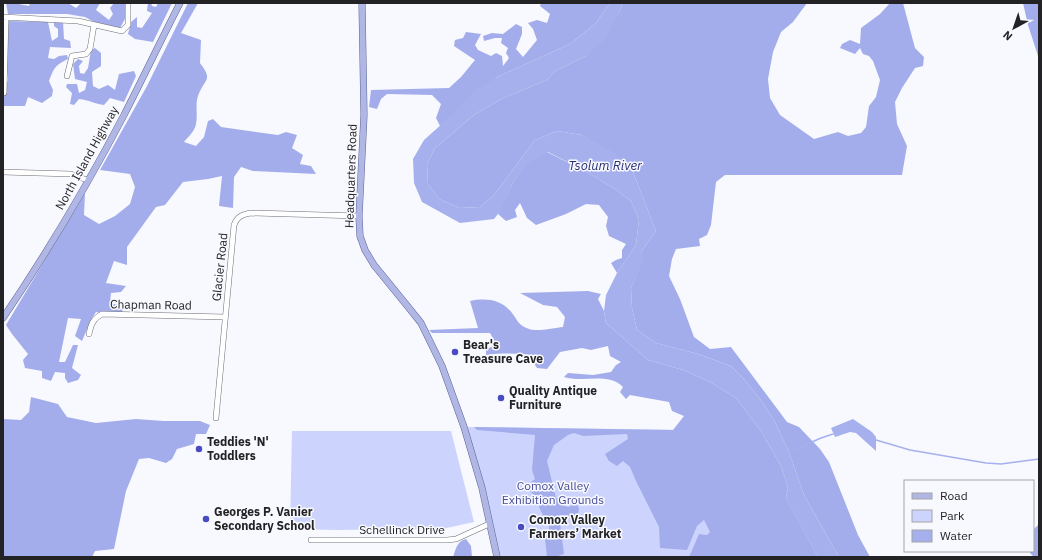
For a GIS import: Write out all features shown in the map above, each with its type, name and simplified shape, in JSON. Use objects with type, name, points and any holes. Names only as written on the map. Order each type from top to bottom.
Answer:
[{"type":"main road","name":"North Island Highway","points":[[3,318],[43,257],[88,180],[124,115],[180,3]]},
{"type":"main road","name":"Headquarters Road","points":[[362,3],[364,115],[358,216],[360,236],[365,250],[374,265],[421,323],[442,366],[464,426],[482,488],[497,557]]},
{"type":"street","points":[[4,93],[4,17],[78,21],[122,31],[128,25],[128,3]]},
{"type":"street","points":[[68,76],[72,56],[86,54],[90,49],[94,25]]},
{"type":"street","points":[[3,172],[71,174],[88,180]]},
{"type":"street","name":"Glacier Road","points":[[216,418],[234,225],[236,218],[242,214],[250,213],[358,216]]},
{"type":"street","name":"Chapman Road","points":[[88,334],[91,324],[102,314],[225,317]]},
{"type":"street","name":"Schellinck Drive","points":[[311,540],[447,540],[456,539],[489,524]]},
{"type":"green space","points":[[6,3],[19,3],[29,6],[30,3],[68,3],[76,8],[81,3],[100,3],[96,10],[109,20],[113,14],[110,8],[114,3],[125,3],[126,17],[119,30],[96,23],[85,17],[67,14],[8,14]]},
{"type":"green space","points":[[148,3],[151,3],[152,6],[156,7],[158,3],[172,3],[153,42],[135,39],[128,34],[131,22],[137,17],[137,27],[142,28],[152,13],[147,11]]},
{"type":"green space","points":[[188,3],[198,3],[181,33],[201,40],[200,63],[207,77],[197,99],[197,121],[195,127],[184,142],[196,146],[204,137],[208,121],[213,119],[221,127],[278,135],[286,132],[297,135],[292,148],[303,155],[300,164],[311,166],[316,174],[253,171],[241,167],[234,177],[233,208],[219,206],[222,176],[183,182],[165,205],[156,207],[127,247],[127,265],[114,261],[106,283],[126,286],[121,292],[111,293],[110,303],[123,306],[122,313],[105,314],[96,312],[82,341],[75,336],[81,319],[68,318],[59,362],[65,362],[73,345],[78,345],[72,368],[81,375],[78,380],[68,383],[65,378],[65,373],[55,372],[51,381],[42,378],[42,371],[25,368],[23,360],[28,354],[6,325],[85,193],[84,215],[99,224],[115,216],[130,204],[135,187],[130,174],[100,170],[147,86]]},
{"type":"green space","points":[[541,3],[610,3],[595,24],[570,44],[497,77],[440,126],[436,118],[441,104],[432,95],[387,94],[381,99],[377,109],[369,107],[371,90],[449,88],[461,77],[475,60],[454,46],[455,40],[463,38],[466,32],[481,34],[475,45],[478,50],[491,56],[496,53],[502,56],[503,66],[509,58],[506,53],[508,48],[501,43],[502,38],[484,41],[483,36],[492,33],[503,34],[516,24],[522,27],[522,34],[516,49],[523,57],[537,40],[533,29],[528,23],[537,20],[547,23],[550,14],[540,6]]},
{"type":"green space","points":[[623,3],[807,3],[793,22],[781,32],[773,52],[768,79],[770,98],[780,115],[814,139],[838,132],[848,136],[861,133],[866,127],[869,106],[876,97],[880,80],[873,61],[869,56],[863,54],[860,48],[855,54],[840,48],[842,44],[850,40],[860,44],[861,28],[880,14],[890,3],[903,3],[915,48],[924,57],[923,66],[915,68],[895,102],[897,124],[907,146],[902,175],[725,175],[716,182],[711,225],[707,235],[699,239],[700,246],[676,249],[672,259],[669,276],[680,299],[694,337],[710,349],[731,347],[787,422],[799,427],[820,449],[829,462],[858,535],[870,557],[839,557],[804,495],[789,452],[774,420],[760,399],[731,366],[698,354],[656,343],[637,330],[632,308],[631,288],[643,259],[641,252],[656,231],[633,172],[624,162],[582,135],[557,131],[535,140],[494,195],[480,207],[460,208],[439,199],[428,184],[427,164],[435,148],[474,115],[503,98],[547,80],[555,71],[586,56],[619,13]]},
{"type":"green space","points":[[1023,3],[1039,3],[1039,59],[1028,25]]},
{"type":"green space","points":[[9,21],[48,22],[52,41],[58,37],[58,29],[54,26],[54,22],[63,21],[64,39],[70,41],[71,48],[50,47],[48,58],[54,59],[59,56],[67,55],[68,59],[60,63],[54,70],[49,81],[53,90],[52,96],[42,103],[28,97],[25,106],[3,106],[3,95],[8,80],[6,36]]},
{"type":"green space","points":[[95,48],[101,53],[101,66],[92,72],[93,86],[99,89],[108,85],[115,90],[119,74],[134,71],[136,76],[124,102],[110,98],[104,105],[79,99],[74,105],[70,104],[72,93],[66,87],[67,84],[77,84],[79,93],[85,90],[87,82],[75,79],[73,64],[78,59],[83,61],[79,66],[80,73],[84,74],[88,68],[91,50]]},
{"type":"green space","points":[[547,152],[585,171],[615,189],[631,201],[639,220],[636,245],[617,273],[611,263],[622,258],[622,250],[626,244],[609,236],[606,226],[608,217],[599,205],[586,204],[566,214],[536,225],[527,218],[520,203],[515,210],[517,217],[506,221],[498,214],[511,186],[526,163]]},
{"type":"green space","points":[[588,291],[601,294],[598,299],[604,311],[606,323],[648,360],[683,370],[710,382],[736,398],[761,431],[781,466],[788,488],[786,497],[818,557],[689,557],[699,534],[707,535],[710,532],[704,520],[697,526],[687,550],[660,548],[659,527],[630,467],[623,461],[617,466],[609,461],[605,454],[628,439],[627,434],[583,436],[574,433],[568,435],[554,445],[547,461],[556,498],[562,499],[564,505],[568,507],[576,504],[579,508],[578,515],[573,518],[566,515],[559,515],[564,554],[555,557],[547,557],[545,539],[549,533],[549,523],[539,507],[539,496],[534,495],[529,490],[531,482],[535,479],[532,470],[535,435],[477,430],[474,427],[673,430],[684,416],[672,411],[669,402],[630,395],[626,399],[620,392],[623,387],[610,380],[571,379],[564,377],[568,373],[593,375],[611,372],[616,365],[621,362],[610,356],[608,346],[591,350],[582,348],[560,352],[547,369],[537,368],[535,365],[535,356],[523,354],[486,355],[486,349],[494,346],[494,340],[490,333],[432,333],[429,330],[478,328],[470,301],[482,300],[498,302],[508,308],[520,324],[532,330],[563,327],[565,317],[557,307],[543,305],[520,293]]},
{"type":"green space","points":[[31,397],[58,404],[67,417],[96,423],[136,419],[200,421],[210,425],[206,434],[196,434],[194,444],[177,449],[172,459],[166,463],[149,458],[139,459],[126,491],[114,549],[95,551],[92,557],[3,557],[3,419],[21,420],[29,412]]},
{"type":"green space","name":"Comox Valley Exhibition Grounds","points":[[464,427],[761,431],[786,497],[818,557],[497,557]]},
{"type":"green space","points":[[292,431],[451,431],[474,522],[442,529],[290,529]]},
{"type":"green space","points":[[1039,525],[1039,557],[1034,557],[1030,553],[1034,552],[1034,529]]},
{"type":"green space","points":[[466,539],[471,546],[472,557],[453,557],[459,543]]},
{"type":"water","name":"Tsolum River","points":[[610,3],[623,3],[606,38],[586,56],[555,71],[547,80],[503,98],[474,115],[435,148],[427,164],[428,184],[439,199],[460,208],[480,207],[494,195],[535,140],[557,131],[582,135],[615,153],[633,172],[656,231],[641,252],[644,259],[631,288],[632,308],[637,330],[656,343],[698,354],[731,366],[743,378],[760,399],[774,420],[789,452],[804,495],[839,557],[818,557],[786,497],[788,488],[781,466],[761,431],[736,398],[710,382],[683,370],[648,360],[606,323],[604,311],[606,295],[617,273],[636,245],[639,220],[631,201],[615,189],[585,171],[548,152],[526,164],[511,186],[501,210],[494,219],[460,223],[422,202],[414,183],[413,159],[424,140],[452,115],[474,91],[497,77],[570,44],[595,24]]},
{"type":"water","points":[[853,419],[872,432],[876,437],[876,451],[856,433],[850,432],[835,437],[831,428]]},
{"type":"waterway","points":[[789,452],[833,434]]},
{"type":"waterway","points":[[876,440],[910,450],[986,463],[1001,464],[1039,459]]},
{"type":"place","name":"Bear's Treasure Cave","points":[[455,352]]},
{"type":"place","name":"Quality Antique Furniture","points":[[501,398]]},
{"type":"place","name":"Teddies 'N' Toddlers","points":[[199,449]]},
{"type":"place","name":"Georges P. Vanier Secondary School","points":[[206,519]]},
{"type":"place","name":"Comox Valley Farmers’ Market","points":[[521,527]]}]
